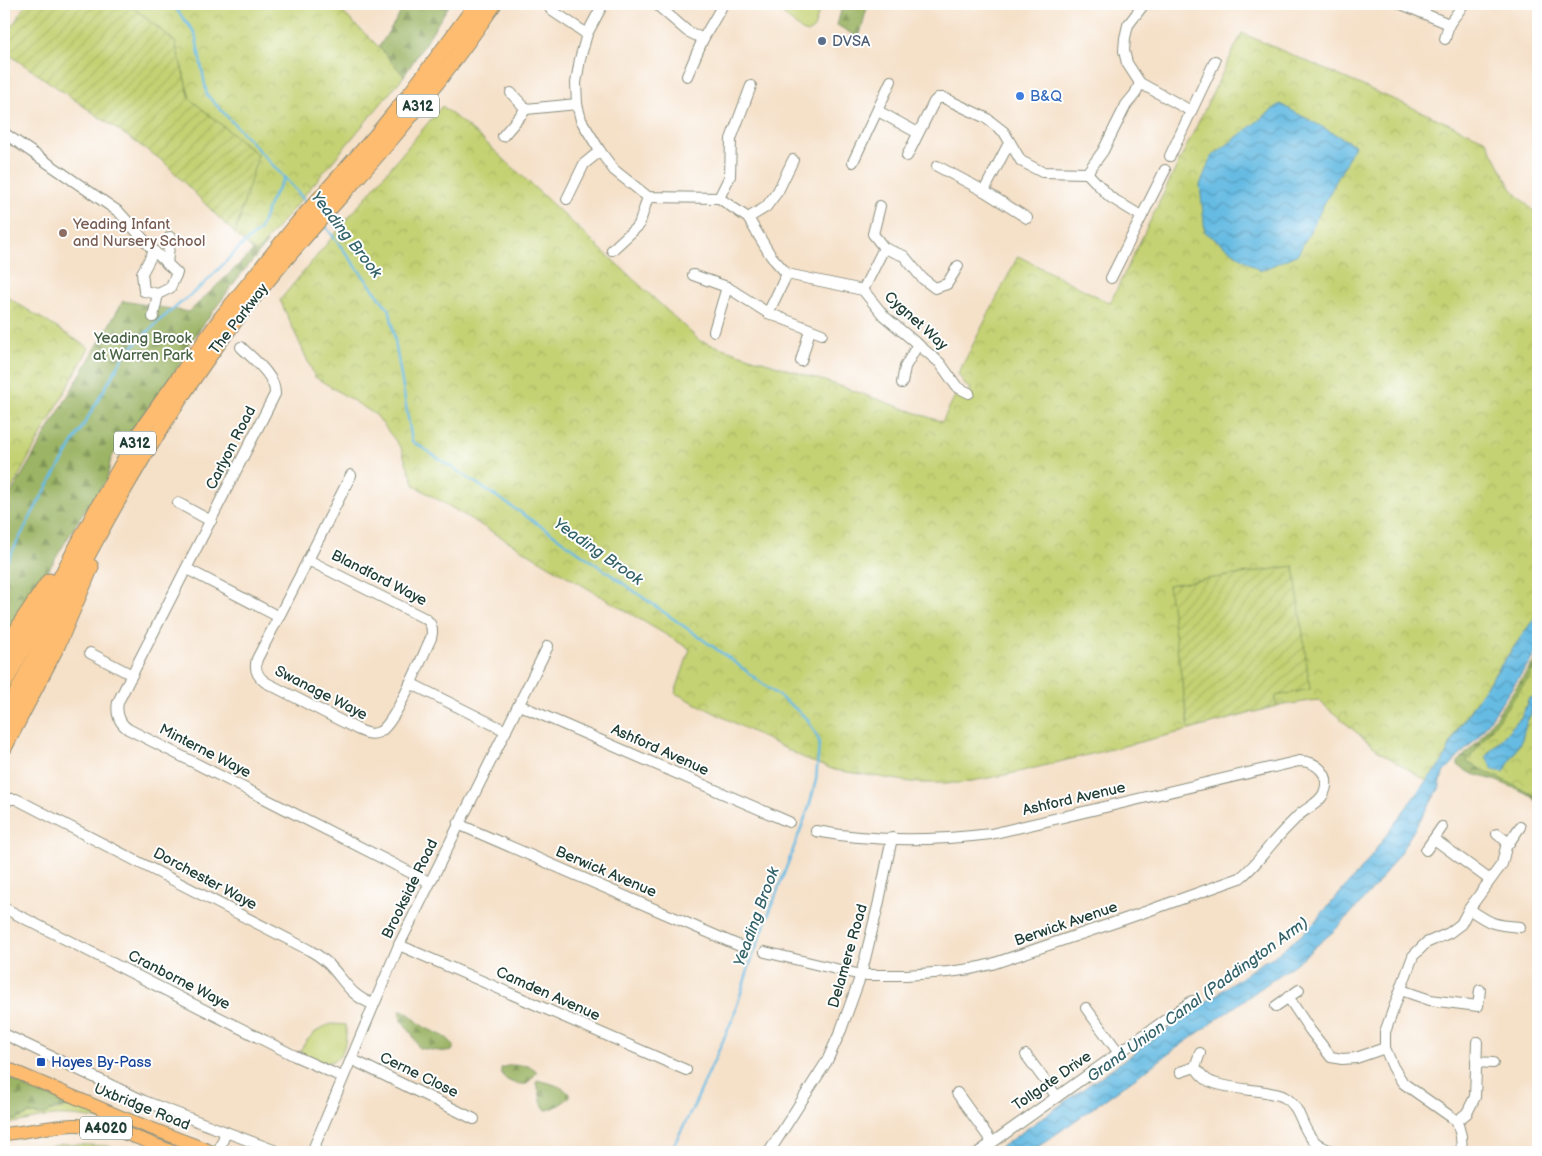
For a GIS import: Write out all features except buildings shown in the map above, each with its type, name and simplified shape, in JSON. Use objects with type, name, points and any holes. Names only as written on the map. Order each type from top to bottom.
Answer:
[{"type":"highway","name":"The Parkway","points":[[329,198],[375,137],[411,94],[477,4]]},
{"type":"highway","name":"The Parkway","points":[[4,684],[104,510],[234,322],[304,226],[422,101],[494,4]]},
{"type":"highway","name":"The Parkway","points":[[4,719],[104,510]]},
{"type":"highway","name":"A312","points":[[4,656],[22,621],[104,510]]},
{"type":"highway","name":"A312","points":[[4,748],[78,601],[95,558],[104,510]]},
{"type":"main road","name":"Uxbridge Road","points":[[4,1067],[119,1116],[213,1152]]},
{"type":"main road","name":"Uxbridge Road","points":[[4,1134],[50,1127],[86,1125],[119,1132],[173,1152]]},
{"type":"street","points":[[602,4],[587,34],[578,68],[576,83],[581,120],[614,170],[648,196],[719,198],[748,218],[770,256],[787,274],[768,313]]},
{"type":"street","points":[[656,4],[687,31],[703,39]]},
{"type":"street","points":[[1144,4],[1128,24],[1124,51],[1127,63],[1140,83],[1191,111]]},
{"type":"street","points":[[1400,4],[1449,24]]},
{"type":"street","points":[[1445,39],[1449,24],[1462,4]]},
{"type":"street","points":[[686,76],[703,39],[721,8]]},
{"type":"street","points":[[551,10],[587,34]]},
{"type":"street","points":[[1170,156],[1215,61]]},
{"type":"street","points":[[853,162],[891,81]]},
{"type":"street","points":[[1086,173],[1103,151],[1126,105],[1135,94],[1140,83]]},
{"type":"street","points":[[719,198],[730,176],[732,159],[731,139],[751,86]]},
{"type":"street","points":[[511,93],[526,109]]},
{"type":"street","points":[[907,156],[934,102],[938,98],[944,98],[986,118],[1004,132],[1021,161],[1042,172],[1086,173],[1110,197],[1140,216]]},
{"type":"street","points":[[503,136],[526,109],[578,104]]},
{"type":"street","points":[[878,111],[918,133]]},
{"type":"street","points":[[4,133],[119,212],[154,252],[177,273],[170,288],[158,294],[144,291],[142,273],[154,252]]},
{"type":"street","points":[[984,191],[1009,143]]},
{"type":"street","points":[[567,199],[584,164],[600,151]]},
{"type":"street","points":[[748,218],[766,207],[778,191],[793,160]]},
{"type":"street","points":[[937,166],[984,191],[1027,218]]},
{"type":"street","points":[[1111,278],[1164,170]]},
{"type":"street","points":[[612,250],[639,225],[648,196]]},
{"type":"street","points":[[880,206],[873,234],[884,248],[904,256],[922,278],[935,288],[947,284],[958,266]]},
{"type":"street","points":[[167,264],[170,237]]},
{"type":"street","points":[[863,290],[884,248]]},
{"type":"street","name":"Cygnet Way","points":[[787,274],[863,290],[884,316],[940,363],[957,387],[969,393]]},
{"type":"street","points":[[693,275],[727,287],[768,313],[822,334]]},
{"type":"street","points":[[714,331],[727,287]]},
{"type":"street","points":[[153,317],[158,294]]},
{"type":"street","points":[[801,361],[810,330]]},
{"type":"street","points":[[902,383],[906,367],[918,344]]},
{"type":"street","name":"Carlyon Road","points":[[187,569],[275,394],[275,387],[271,378],[241,347]]},
{"type":"street","name":"Blandford Waye","points":[[279,616],[350,475]]},
{"type":"street","points":[[178,503],[211,521]]},
{"type":"street","name":"Blandford Waye","points":[[308,560],[429,622],[432,634],[410,684]]},
{"type":"street","points":[[187,569],[279,616]]},
{"type":"street","name":"Minterne Waye","points":[[187,569],[117,706],[119,719],[124,726],[429,882]]},
{"type":"street","name":"Swanage Waye","points":[[279,616],[256,663],[257,674],[264,682],[357,729],[373,734],[387,726],[410,684]]},
{"type":"street","name":"Brookside Road","points":[[312,1152],[399,945],[548,646]]},
{"type":"street","points":[[90,653],[132,675]]},
{"type":"street","points":[[410,684],[506,731]]},
{"type":"street","name":"Ashford Avenue","points":[[519,705],[789,822]]},
{"type":"street","name":"Ashford Avenue","points":[[816,831],[854,837],[892,838],[951,838],[991,834],[1298,761],[1317,765],[1323,772],[1326,780]]},
{"type":"street","name":"Berwick Avenue","points":[[765,952],[861,976],[931,973],[982,967],[1234,882],[1246,874],[1294,820],[1319,800],[1324,793],[1326,780]]},
{"type":"street","name":"Dorchester Waye","points":[[7,801],[16,799],[309,950],[328,963],[351,992],[373,1004]]},
{"type":"street","name":"Berwick Avenue","points":[[458,824],[742,947]]},
{"type":"street","points":[[1462,1152],[1461,1136],[1457,1121],[1403,1083],[1384,1048],[1385,1032],[1413,956],[1426,943],[1448,933],[1461,924],[1502,864],[1506,847],[1520,827]]},
{"type":"street","points":[[1426,850],[1442,828]]},
{"type":"street","points":[[1497,834],[1508,843]]},
{"type":"street","name":"Delamere Road","points":[[769,1152],[827,1061],[838,1039],[861,976],[892,838]]},
{"type":"street","points":[[1434,839],[1490,880]]},
{"type":"street","name":"Cranborne Waye","points":[[4,908],[295,1056],[342,1077]]},
{"type":"street","points":[[1470,909],[1497,925],[1520,927]]},
{"type":"street","name":"Camden Avenue","points":[[399,945],[686,1070]]},
{"type":"street","points":[[1276,1006],[1299,990]]},
{"type":"street","points":[[1401,990],[1430,1000],[1478,1006]]},
{"type":"street","points":[[1478,1017],[1480,990]]},
{"type":"street","points":[[1288,998],[1331,1057],[1342,1059],[1356,1058],[1384,1048]]},
{"type":"street","name":"Tollgate Drive","points":[[979,1152],[1192,1001]]},
{"type":"street","points":[[1086,1008],[1119,1053]]},
{"type":"street","points":[[4,1034],[118,1089],[279,1152]]},
{"type":"street","points":[[1457,1121],[1467,1113],[1475,1097],[1477,1042]]},
{"type":"street","points":[[1195,1067],[1200,1053]]},
{"type":"street","points":[[1026,1054],[1057,1097]]},
{"type":"street","name":"Cerne Close","points":[[351,1059],[474,1119]]},
{"type":"street","points":[[1476,1062],[1493,1063]]},
{"type":"street","points":[[1180,1072],[1195,1067]]},
{"type":"street","points":[[1195,1067],[1209,1081],[1284,1097],[1295,1107],[1305,1129],[1314,1142],[1334,1152]]},
{"type":"street","points":[[957,1093],[992,1142]]},
{"type":"street","points":[[218,1152],[226,1132]]},
{"type":"green space","points":[[26,4],[129,4],[175,42],[190,99],[258,155],[235,234],[163,161],[4,51],[4,39]]},
{"type":"green space","points":[[129,4],[334,4],[379,47],[404,76],[256,253],[235,234],[257,154],[190,99],[175,42]]},
{"type":"green space","points":[[406,4],[450,4],[404,76],[379,47]]},
{"type":"green space","points":[[782,4],[821,4],[814,28],[808,33],[802,31],[783,14],[787,8]]},
{"type":"green space","points":[[843,4],[868,4],[859,38],[837,25]]},
{"type":"green space","points":[[1242,33],[1486,140],[1511,188],[1538,216],[1538,613],[1456,731],[1443,761],[1427,781],[1380,752],[1318,700],[1276,706],[1189,730],[1010,774],[961,783],[918,783],[835,770],[810,761],[675,693],[690,649],[415,486],[401,448],[376,415],[315,377],[280,300],[442,106],[481,138],[700,341],[846,388],[942,422],[956,394],[967,397],[971,388],[966,386],[958,374],[1018,256],[1110,303]]},
{"type":"green space","name":"Yeading Brook at Warren Park","points":[[268,242],[237,279],[186,348],[184,347],[182,362],[111,458],[107,480],[84,511],[4,644],[4,506],[123,301],[189,312],[252,252]]},
{"type":"green space","points":[[4,295],[89,348],[4,503]]},
{"type":"green space","points":[[1294,566],[1310,689],[1276,696],[1276,706],[1189,730],[1168,585]]},
{"type":"green space","points":[[1538,656],[1538,798],[1499,782],[1470,773],[1458,765],[1458,762],[1479,740]]},
{"type":"green space","points":[[1538,665],[1538,797],[1467,762]],"holes":[[[1531,714],[1522,739],[1486,756],[1522,716]]]},
{"type":"green space","points":[[402,1010],[424,1027],[448,1039],[454,1046],[452,1051],[446,1052],[419,1048],[412,1034],[401,1020],[400,1011]]},
{"type":"green space","points":[[332,1024],[346,1025],[344,1047],[335,1060],[320,1062],[300,1051],[313,1034]]},
{"type":"green space","points":[[511,1065],[529,1066],[537,1072],[527,1084],[514,1083],[506,1079],[501,1072],[501,1068]]},
{"type":"green space","points":[[4,1076],[64,1101],[69,1107],[54,1109],[44,1115],[29,1114],[16,1120],[4,1118]]},
{"type":"green space","points":[[537,1080],[561,1088],[570,1096],[559,1105],[546,1110],[541,1101],[536,1084]]},
{"type":"green space","points":[[64,1101],[117,1122],[117,1124],[86,1117],[62,1116],[4,1124],[4,1118],[16,1120],[29,1114],[38,1115],[68,1107]]},
{"type":"green space","points":[[64,1144],[108,1146],[126,1152],[20,1152]]},
{"type":"water","points":[[1280,104],[1355,145],[1298,254],[1260,271],[1205,232],[1200,185],[1211,157]]},
{"type":"water","points":[[1538,613],[1538,650],[1478,737],[1443,773],[1439,789],[1401,851],[1376,886],[1335,930],[1299,961],[1031,1152],[994,1152],[1299,937],[1363,867],[1419,790],[1443,761],[1457,731],[1482,692]]},
{"type":"water","points":[[1534,697],[1531,714],[1522,739],[1504,772],[1493,770],[1486,756],[1522,716],[1529,698]]},
{"type":"waterway","name":"Yeading Brook","points":[[172,4],[195,33],[207,95],[308,205]]},
{"type":"waterway","points":[[4,567],[38,503],[125,354],[160,320],[205,283],[240,247],[259,231],[270,202],[285,177]]},
{"type":"waterway","name":"Yeading Brook","points":[[323,223],[390,311],[412,441],[553,534],[729,658],[796,709],[808,720],[818,738],[816,780],[809,807],[750,964],[733,1018],[693,1108],[670,1152]]},
{"type":"place","name":"DVSA","points":[[822,41]]},
{"type":"place","name":"B&Q","points":[[1020,96]]},
{"type":"place","name":"Yeading Infant and Nursery School","points":[[63,233]]},
{"type":"place","name":"Hayes By-Pass","points":[[41,1062]]},
{"type":"water label","name":"Grand Union Canal (Paddington Arm)","points":[[1198,1000]]}]
